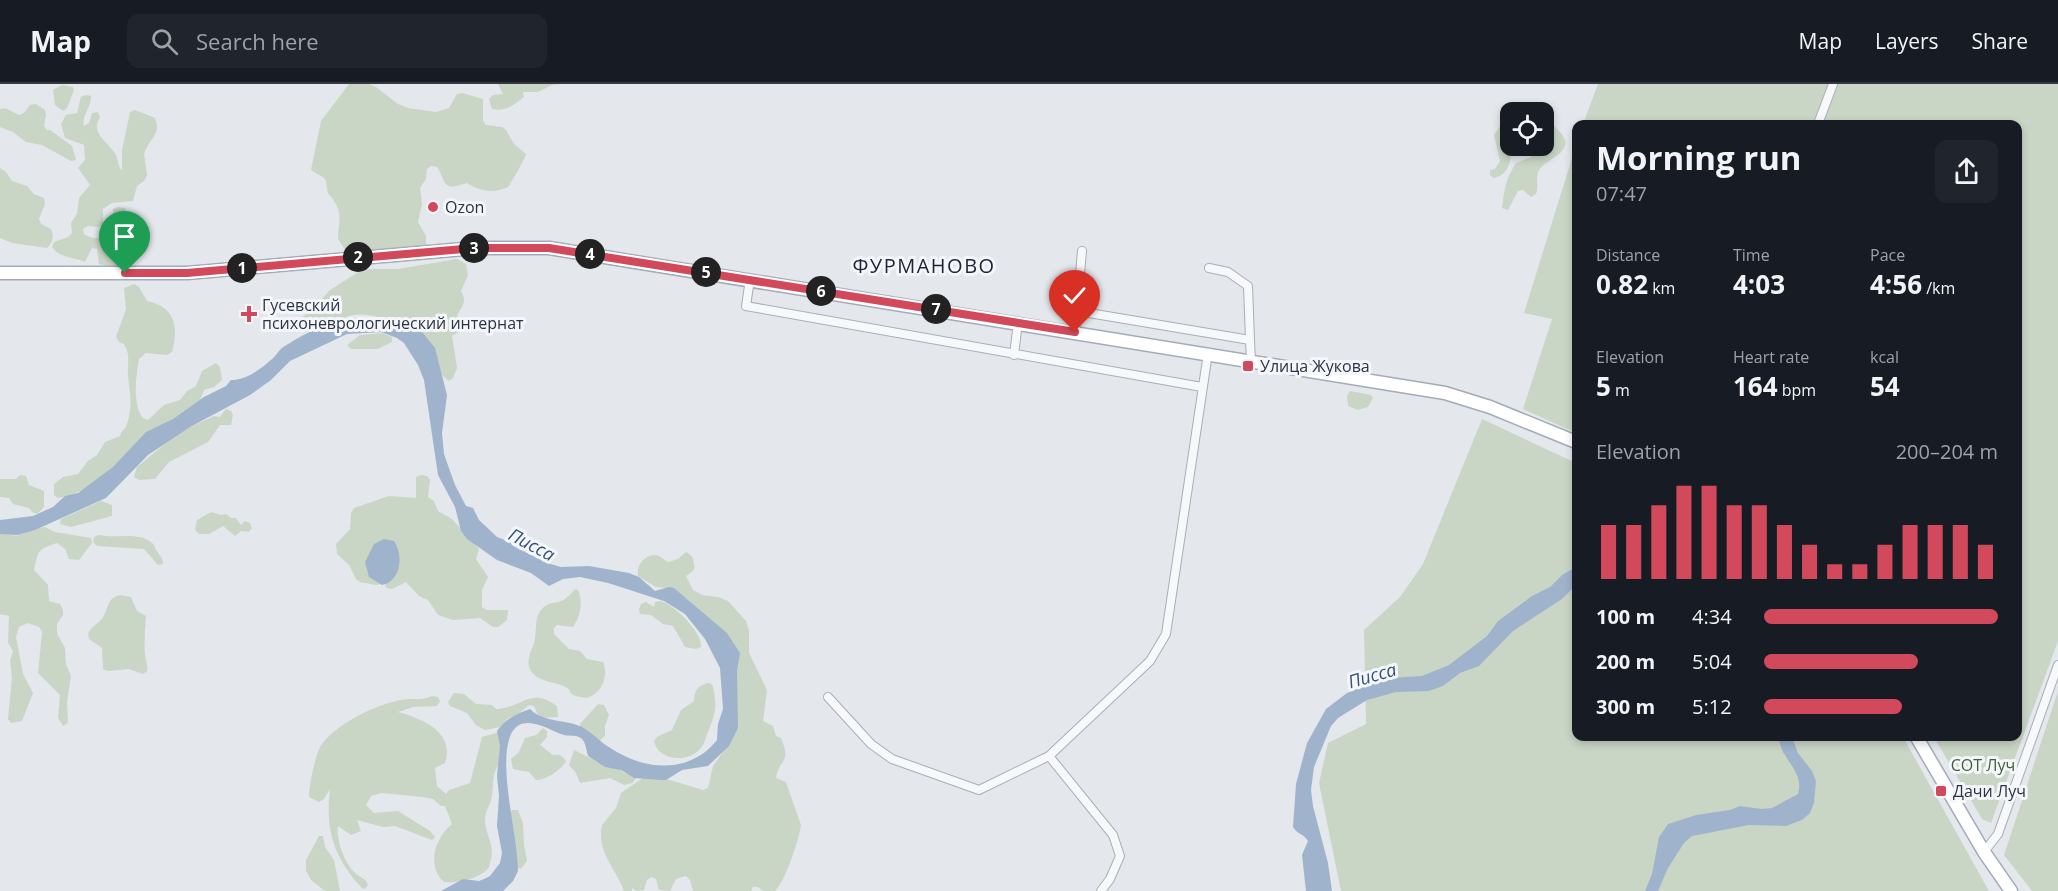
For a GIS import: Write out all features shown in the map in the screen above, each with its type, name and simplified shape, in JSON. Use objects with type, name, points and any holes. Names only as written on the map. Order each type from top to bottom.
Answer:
[{"type":"main road","points":[[0,273],[187,273],[502,246],[561,250],[1018,322],[1445,393],[1490,406],[1572,440]]},
{"type":"main road","points":[[1919,741],[1984,852],[2011,891]]},
{"type":"street","points":[[1820,120],[1833,84]]},
{"type":"street","points":[[1075,332],[1082,251]]},
{"type":"street","points":[[1209,268],[1228,272],[1248,285],[1251,361]]},
{"type":"street","points":[[750,279],[746,306],[1202,387]]},
{"type":"street","points":[[1077,311],[1250,340]]},
{"type":"street","points":[[1014,355],[1018,322]]},
{"type":"street","points":[[828,698],[871,744],[892,759],[979,790],[1049,756],[1150,661],[1166,634],[1208,353]]},
{"type":"street","points":[[1984,852],[1998,834],[2058,665]]},
{"type":"street","points":[[1049,756],[1113,835],[1120,856],[1110,879],[1101,891]]},
{"type":"green space","points":[[349,84],[369,84],[398,104],[408,108],[436,112],[449,108],[457,94],[462,93],[483,99],[483,121],[486,125],[502,127],[506,130],[514,144],[526,154],[525,157],[508,187],[492,191],[481,190],[467,183],[449,186],[437,167],[431,166],[427,169],[426,179],[420,188],[422,204],[418,222],[426,236],[426,246],[400,250],[346,251],[338,239],[339,214],[336,205],[328,193],[324,178],[311,170],[321,121]]},
{"type":"green space","points":[[498,84],[560,84],[538,92],[523,92],[524,97],[502,110],[492,109],[489,99],[493,95],[503,94]]},
{"type":"green space","name":"СОТ Луч","points":[[1598,84],[2058,84],[2058,641],[2022,739],[2022,120],[1584,120]]},
{"type":"green space","points":[[62,85],[73,87],[74,90],[67,108],[63,111],[55,105],[53,90]]},
{"type":"green space","points":[[91,96],[91,100],[84,118],[84,126],[89,123],[92,113],[98,112],[100,117],[97,123],[98,132],[115,153],[122,171],[122,150],[130,112],[135,110],[155,118],[157,124],[156,133],[144,154],[147,175],[145,180],[137,186],[133,201],[112,203],[103,209],[103,225],[88,226],[83,229],[84,234],[92,237],[100,238],[107,235],[113,230],[113,209],[125,208],[131,228],[130,234],[121,239],[119,244],[130,261],[119,268],[99,264],[97,249],[92,248],[85,262],[63,255],[52,247],[54,242],[72,233],[71,223],[77,214],[79,198],[90,185],[78,168],[85,160],[84,145],[65,138],[61,124],[66,115],[77,113],[81,97]]},
{"type":"green space","points":[[36,104],[45,110],[44,126],[72,146],[76,160],[71,161],[42,145],[26,142],[13,132],[0,127],[0,109],[5,108],[19,115],[24,113],[30,105]]},
{"type":"green space","points":[[1554,125],[1564,138],[1564,149],[1539,170],[1536,194],[1531,197],[1523,190],[1518,191],[1508,210],[1502,208],[1505,189],[1512,169],[1516,163],[1531,157],[1554,156]]},
{"type":"green space","points":[[1500,126],[1500,156],[1511,156],[1507,170],[1494,178],[1490,175],[1490,170],[1495,169],[1500,161],[1494,135]]},
{"type":"green space","points":[[1572,158],[1572,431],[1523,409],[1552,319],[1524,313]]},
{"type":"green space","points":[[0,168],[12,181],[27,186],[34,194],[44,198],[45,204],[39,219],[41,224],[51,229],[53,237],[47,248],[12,243],[0,238]]},
{"type":"green space","points":[[457,259],[466,264],[468,275],[461,291],[464,298],[463,303],[457,315],[463,330],[452,336],[457,368],[453,378],[449,381],[438,370],[420,336],[408,327],[365,315],[347,317],[313,331],[298,330],[295,325],[297,320],[311,311],[330,290],[363,269],[398,269]]},
{"type":"green space","points":[[134,284],[139,287],[147,301],[164,308],[169,313],[175,326],[172,352],[167,355],[146,353],[139,359],[136,397],[143,418],[148,420],[164,405],[180,400],[187,391],[196,386],[202,371],[216,363],[220,367],[222,380],[214,387],[204,390],[198,405],[122,460],[94,485],[69,496],[58,498],[54,495],[54,484],[63,477],[78,474],[88,461],[97,455],[105,442],[120,436],[126,426],[130,405],[128,356],[124,344],[116,337],[126,309],[124,288]]},
{"type":"green space","points":[[382,333],[392,337],[392,342],[378,349],[351,349],[347,345],[360,335]]},
{"type":"green space","points":[[1350,391],[1371,395],[1373,398],[1368,407],[1358,410],[1348,406],[1347,396]]},
{"type":"green space","points":[[226,409],[233,415],[231,425],[220,425],[208,442],[169,462],[155,479],[139,480],[134,477],[137,467],[179,432],[214,416],[220,417]]},
{"type":"green space","points":[[1482,419],[1572,461],[1572,741],[1905,741],[1989,891],[1341,891],[1319,783],[1328,743],[1366,724],[1364,630],[1400,597],[1423,564]]},
{"type":"green space","points":[[20,475],[26,476],[29,485],[44,491],[44,507],[37,514],[29,508],[13,504],[9,498],[0,497],[0,479],[16,479]]},
{"type":"green space","points":[[427,476],[430,480],[428,497],[434,501],[438,511],[452,519],[479,549],[476,559],[488,577],[482,590],[482,607],[487,610],[508,610],[507,620],[498,627],[493,627],[480,618],[453,620],[438,615],[428,600],[419,596],[406,582],[392,589],[386,588],[385,583],[376,585],[360,582],[349,565],[337,554],[336,544],[350,529],[351,513],[354,508],[389,496],[416,498],[416,477]]},
{"type":"green space","points":[[101,501],[112,505],[112,516],[71,527],[60,524],[61,519]]},
{"type":"green space","points":[[211,512],[236,518],[241,525],[245,521],[250,523],[252,528],[249,532],[241,531],[235,536],[223,526],[209,534],[199,534],[195,530],[197,520]]},
{"type":"green space","points":[[45,527],[55,532],[91,538],[92,543],[79,560],[69,559],[65,549],[57,543],[46,547],[38,554],[34,570],[48,585],[49,601],[60,604],[63,610],[63,615],[57,624],[57,634],[65,648],[66,664],[71,676],[67,702],[68,723],[63,726],[58,718],[60,695],[38,673],[42,632],[39,627],[28,623],[19,627],[16,637],[23,674],[33,693],[22,721],[11,723],[8,719],[12,677],[10,661],[13,651],[8,643],[9,616],[0,614],[0,533],[17,536],[19,531]]},
{"type":"green space","points":[[99,535],[134,536],[147,539],[154,545],[163,564],[158,565],[144,549],[97,546],[93,542],[94,537]]},
{"type":"green space","points":[[686,552],[694,562],[694,570],[686,576],[693,590],[702,595],[728,601],[746,621],[749,631],[749,653],[767,690],[763,721],[773,726],[776,736],[781,738],[784,747],[785,757],[776,778],[786,782],[801,825],[791,860],[775,891],[763,891],[758,887],[753,887],[751,891],[693,891],[690,880],[686,876],[676,879],[670,891],[659,890],[656,879],[651,877],[647,880],[644,890],[637,891],[632,888],[632,891],[624,891],[604,852],[602,825],[616,808],[621,793],[643,778],[663,778],[703,790],[708,788],[713,766],[725,749],[728,684],[692,604],[689,600],[666,588],[656,587],[638,576],[640,565],[651,555],[657,555],[668,562],[678,559]]},
{"type":"green space","points":[[575,589],[578,590],[580,599],[578,618],[573,627],[557,625],[554,628],[554,634],[569,649],[580,651],[587,659],[603,662],[605,678],[603,683],[597,692],[587,698],[573,695],[563,686],[537,677],[529,665],[536,621],[541,610],[548,604],[565,599]]},
{"type":"green space","points":[[120,595],[131,597],[137,611],[146,616],[147,671],[143,674],[129,669],[108,671],[103,669],[102,648],[89,639],[89,632],[102,619],[110,601]]},
{"type":"green space","points":[[660,601],[672,607],[686,620],[697,634],[701,647],[696,649],[685,647],[673,626],[663,624],[651,615],[640,614],[641,604],[646,602],[654,607],[655,602]]},
{"type":"green space","points":[[710,683],[713,686],[715,710],[702,747],[695,753],[681,758],[661,753],[654,741],[657,737],[672,730],[681,710],[694,701],[698,688]]},
{"type":"green space","points":[[2058,691],[2058,891],[2032,891],[2004,855]]},
{"type":"green space","points":[[454,693],[464,694],[476,704],[492,705],[496,709],[540,698],[557,706],[558,717],[542,718],[534,706],[529,705],[517,715],[507,719],[500,727],[485,730],[476,725],[467,713],[450,706],[448,702]]},
{"type":"green space","points":[[432,696],[438,697],[440,701],[437,706],[413,707],[398,712],[427,723],[446,743],[445,763],[435,768],[437,786],[446,794],[449,790],[470,783],[482,737],[503,731],[502,761],[494,774],[491,800],[485,819],[492,848],[489,867],[481,874],[469,879],[444,882],[438,875],[434,860],[437,844],[452,824],[445,806],[441,806],[433,799],[381,793],[371,796],[366,805],[374,813],[398,811],[430,831],[435,837],[432,840],[395,826],[383,827],[357,820],[361,831],[351,835],[338,826],[338,838],[344,857],[350,868],[368,885],[365,889],[362,888],[344,866],[334,843],[329,818],[330,789],[324,799],[319,802],[309,797],[317,755],[329,736],[358,716],[391,702],[424,699]]},
{"type":"green space","points":[[598,704],[604,705],[609,715],[605,726],[605,736],[597,743],[587,743],[580,735],[580,724]]},
{"type":"green space","points":[[543,728],[547,731],[547,737],[540,745],[553,755],[562,756],[566,761],[553,774],[536,780],[529,772],[513,769],[511,759],[519,752],[525,738],[536,735]]},
{"type":"green space","name":"СОТ Луч","points":[[1936,741],[2021,741],[1991,823],[1982,819]]},
{"type":"green space","points":[[574,750],[604,765],[615,766],[624,773],[639,775],[632,783],[624,785],[610,778],[580,783],[576,773],[569,765]]},
{"type":"green space","points":[[512,810],[518,810],[523,823],[527,861],[521,869],[516,867],[510,814]]},
{"type":"green space","points":[[319,836],[323,836],[325,847],[334,860],[340,891],[325,891],[311,880],[306,871],[306,860]]},
{"type":"water","points":[[359,318],[413,328],[423,333],[435,348],[447,395],[442,433],[444,454],[455,485],[466,506],[473,508],[479,520],[497,537],[547,563],[561,567],[589,566],[629,573],[639,577],[655,591],[674,588],[727,633],[740,653],[737,671],[738,728],[729,746],[708,766],[682,770],[666,780],[634,778],[621,770],[605,767],[588,756],[584,742],[578,737],[564,735],[536,724],[522,724],[516,727],[507,747],[506,763],[518,871],[513,881],[503,891],[441,891],[463,879],[479,881],[484,879],[490,876],[500,863],[502,853],[497,826],[499,796],[497,776],[500,746],[497,731],[504,723],[530,709],[542,717],[582,727],[608,747],[639,762],[667,766],[681,764],[706,751],[717,740],[718,724],[723,709],[720,668],[705,639],[685,614],[664,601],[608,583],[580,577],[563,579],[549,586],[531,573],[497,560],[467,539],[461,531],[455,507],[438,475],[424,380],[418,365],[404,343],[397,338],[381,332],[347,334],[290,361],[271,380],[250,395],[190,427],[148,455],[106,498],[35,530],[17,535],[0,534],[0,520],[33,516],[53,507],[65,496],[78,493],[113,467],[146,432],[173,419],[204,397],[226,386],[231,380],[242,379],[253,374],[268,363],[283,347],[311,331]]},
{"type":"water","points":[[384,539],[394,541],[400,560],[397,573],[388,583],[382,585],[369,577],[365,562],[374,544]]},
{"type":"water","points":[[1572,569],[1572,589],[1562,599],[1513,631],[1479,666],[1460,673],[1443,686],[1429,691],[1396,692],[1367,700],[1338,718],[1331,726],[1314,767],[1311,790],[1332,891],[1306,891],[1302,855],[1308,841],[1293,827],[1296,784],[1307,743],[1326,709],[1347,693],[1357,689],[1390,678],[1422,676],[1449,665],[1487,636],[1498,621],[1532,596],[1550,587],[1562,575]]},
{"type":"water","points":[[1779,741],[1794,741],[1798,753],[1812,771],[1816,781],[1814,803],[1810,813],[1802,820],[1786,826],[1749,825],[1692,836],[1684,843],[1668,868],[1658,891],[1645,891],[1652,874],[1659,837],[1668,824],[1696,815],[1730,810],[1740,806],[1772,808],[1798,794],[1798,778],[1782,751]]},
{"type":"place","name":"Ozon","points":[[433,207]]},
{"type":"place","name":"Гусевский психоневрологический интернат","points":[[249,314]]},
{"type":"place","name":"Улица Жукова","points":[[1248,366]]},
{"type":"place","name":"Дачи Луч","points":[[1941,791]]},
{"type":"district","name":"ФУРМАНОВО","points":[[924,265]]},
{"type":"route","points":[[125,273],[187,273],[502,246],[549,248],[1075,332]]},
{"type":"water label","name":"Писса","points":[[532,544]]},
{"type":"water label","name":"Писса","points":[[1372,675]]}]
